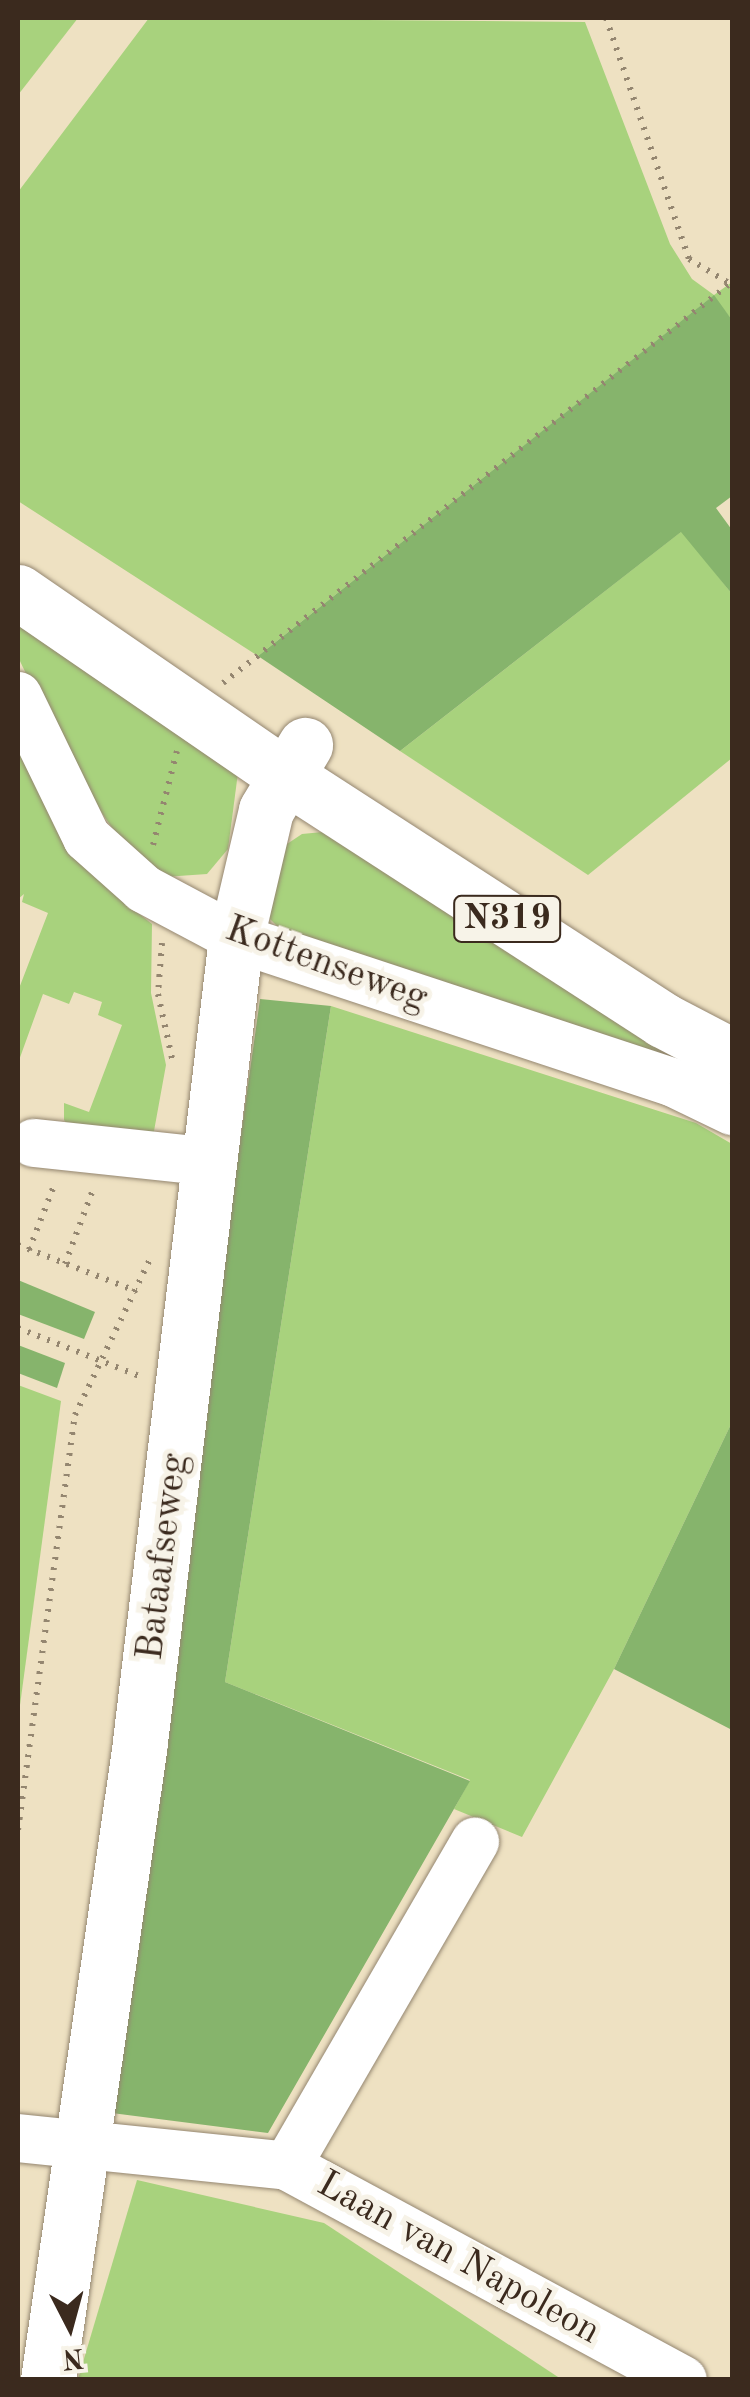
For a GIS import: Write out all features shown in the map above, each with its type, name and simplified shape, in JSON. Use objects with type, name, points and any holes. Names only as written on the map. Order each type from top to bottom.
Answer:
[{"type":"main road","name":"N319","points":[[18,558],[206,702]]},
{"type":"main road","name":"N319","points":[[18,592],[206,702],[676,990],[732,1020]]},
{"type":"main road","name":"N319","points":[[296,760],[663,1020],[732,1056]]},
{"type":"main road","name":"Bataafseweg","points":[[48,2380],[185,1394],[236,938],[266,810],[296,760]]},
{"type":"street","name":"Kottenseweg","points":[[18,696],[87,838],[155,895],[236,938],[672,1082],[732,1111]]},
{"type":"street","points":[[47,1168],[211,1162]]},
{"type":"street","name":"Laan van Napoleon","points":[[286,2166],[475,1842]]},
{"type":"street","name":"Laan van Napoleon","points":[[18,2138],[286,2166],[683,2380]]},
{"type":"path","points":[[170,1083],[171,1044],[158,994],[155,895],[172,760],[206,702],[731,282],[689,259],[606,18]]},
{"type":"path","points":[[30,1250],[47,1168]]},
{"type":"path","points":[[64,1264],[96,1183],[78,1176]]},
{"type":"path","points":[[18,1830],[75,1415],[98,1360],[136,1291],[152,1241]]},
{"type":"path","points":[[18,1245],[136,1291]]},
{"type":"path","points":[[18,1328],[185,1394]]},
{"type":"green space","points":[[18,18],[78,18],[18,95]]},
{"type":"green space","points":[[149,18],[585,22],[670,244],[692,279],[714,295],[732,282],[732,320],[713,296],[258,656],[18,501],[18,192]]},
{"type":"green space","points":[[714,295],[732,320],[732,496],[716,508],[732,530],[732,594],[681,532],[400,751],[258,656]]},
{"type":"green space","points":[[682,531],[732,594],[732,758],[588,875],[400,751]]},
{"type":"green space","points":[[18,601],[239,765],[228,849],[207,874],[164,877],[121,841],[72,769],[18,657]]},
{"type":"green space","points":[[18,735],[68,841],[110,891],[152,924],[151,993],[166,1065],[152,1142],[71,1129],[64,1120],[64,1103],[89,1112],[122,1025],[98,1015],[102,1002],[74,992],[69,1004],[43,994],[18,1063],[18,991],[48,913],[22,902],[24,894],[18,899]]},
{"type":"green space","points":[[333,831],[732,1074],[732,1098],[286,935],[268,917],[278,850],[302,834]]},
{"type":"green space","points":[[260,999],[331,1006],[225,1682],[470,1781],[268,2133],[104,2112]]},
{"type":"green space","points":[[331,1006],[696,1123],[732,1144],[732,1422],[614,1669],[522,1837],[454,1809],[470,1780],[225,1682]]},
{"type":"green space","points":[[18,1280],[95,1312],[84,1339],[18,1314]]},
{"type":"green space","points":[[18,1345],[65,1363],[57,1388],[18,1373]]},
{"type":"green space","points":[[18,1385],[61,1401],[18,1720]]},
{"type":"green space","points":[[732,1422],[732,1730],[614,1669]]},
{"type":"green space","points":[[137,2180],[324,2223],[561,2379],[78,2379]]}]
